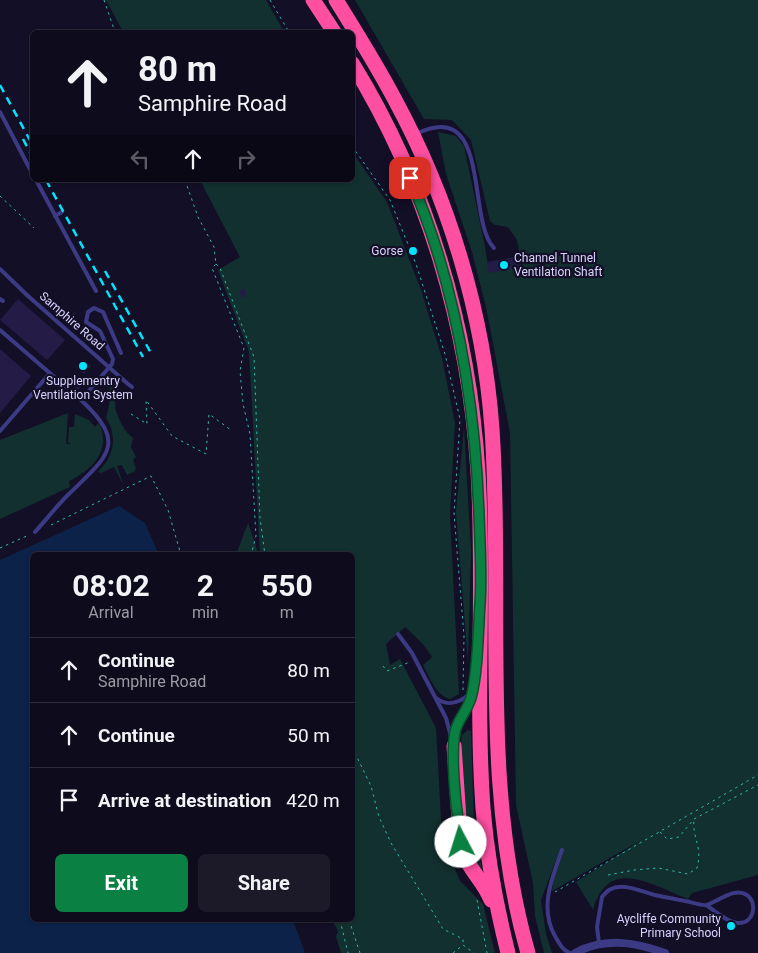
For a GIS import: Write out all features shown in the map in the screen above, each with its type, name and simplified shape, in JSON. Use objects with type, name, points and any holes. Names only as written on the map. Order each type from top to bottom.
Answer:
[{"type":"highway","points":[[313,0],[333,30]]},
{"type":"highway","points":[[336,0],[354,30]]},
{"type":"highway","points":[[355,31],[374,62],[412,135],[439,197],[461,260],[478,330],[487,379],[496,494],[496,681],[501,800],[512,886],[528,953]]},
{"type":"highway","points":[[355,68],[378,108],[418,196],[450,295],[466,373],[478,471],[480,726],[483,808],[489,860],[508,953]]},
{"type":"highway","points":[[468,692],[480,602]]},
{"type":"highway","points":[[454,746],[461,848],[470,867],[487,889],[502,927]]},
{"type":"street","points":[[576,953],[588,946],[599,944],[635,945],[665,953]]},
{"type":"lane","points":[[0,112],[30,169]]},
{"type":"lane","points":[[412,135],[427,129],[448,129],[466,140],[484,222],[489,241],[494,248]]},
{"type":"lane","points":[[37,182],[96,291]]},
{"type":"lane","points":[[55,216],[62,212]]},
{"type":"lane","name":"Samphire Road","points":[[0,269],[130,386]]},
{"type":"lane","points":[[81,400],[112,364],[114,359],[100,331],[86,322],[88,312],[94,308],[103,312],[122,353]]},
{"type":"lane","points":[[0,330],[81,400],[104,424],[108,437],[108,450],[94,471],[70,492],[35,532]]},
{"type":"lane","points":[[0,430],[50,374]]},
{"type":"lane","points":[[398,634],[412,653],[448,722],[454,746]]},
{"type":"lane","points":[[432,692],[439,701],[451,703],[461,701],[468,692]]},
{"type":"lane","points":[[454,746],[456,729],[467,709],[468,692]]},
{"type":"lane","points":[[562,850],[548,897],[546,912],[549,927],[564,951],[570,953]]},
{"type":"lane","points":[[599,944],[597,927],[602,897],[612,889],[620,886],[706,905],[733,922],[740,923],[748,920],[754,913],[754,905],[750,897],[743,893],[730,894],[706,905]]},
{"type":"path","points":[[104,0],[114,30]]},
{"type":"path","points":[[270,0],[288,30]]},
{"type":"path","points":[[355,150],[390,200],[416,264],[445,354],[460,419],[454,513],[468,692]]},
{"type":"path","points":[[186,182],[198,217],[214,247],[216,264],[220,268],[254,357],[260,518],[265,552]]},
{"type":"path","points":[[0,196],[34,228]]},
{"type":"path","points":[[216,264],[212,268],[244,348],[240,371],[243,404],[250,434],[256,536],[252,552]]},
{"type":"path","points":[[131,414],[147,424],[146,400],[172,436],[206,454],[209,414],[230,430]]},
{"type":"path","points":[[0,548],[151,476],[168,510],[180,552]]},
{"type":"path","points":[[383,666],[388,671],[411,661]]},
{"type":"path","points":[[355,753],[372,786],[379,817],[391,843],[443,928],[463,939],[463,945]]},
{"type":"path","points":[[548,897],[758,776]]},
{"type":"path","points":[[660,831],[667,839],[679,838],[694,819],[758,785]]},
{"type":"path","points":[[608,875],[658,868],[688,874],[697,868],[701,854],[693,828],[694,819]]},
{"type":"path","points":[[476,896],[487,953]]},
{"type":"path","points":[[340,922],[348,953]]},
{"type":"path","points":[[350,922],[360,953]]},
{"type":"path","points":[[453,953],[463,945]]},
{"type":"path","points":[[463,945],[474,953]]},
{"type":"green space","points":[[106,0],[266,0],[283,30],[122,30]]},
{"type":"green space","points":[[355,0],[758,0],[758,875],[692,893],[688,899],[646,882],[620,879],[609,883],[600,893],[593,910],[576,882],[643,839],[552,891],[557,857],[541,900],[546,934],[552,953],[544,953],[535,916],[533,883],[516,805],[510,433],[486,307],[472,252],[446,174],[438,132],[456,136],[464,146],[489,272],[522,267],[517,240],[508,227],[495,225],[490,221],[471,140],[452,120],[424,119]]},
{"type":"green space","points":[[355,156],[387,202],[421,290],[442,358],[455,423],[450,515],[459,694],[450,699],[437,690],[423,665],[432,657],[422,643],[405,627],[386,644],[390,665],[400,659],[436,728],[442,837],[460,881],[483,904],[495,953],[341,953],[336,937],[338,931],[333,922],[355,922],[355,552],[260,552],[249,352],[218,270],[240,257],[201,182],[355,182]]},
{"type":"green space","points":[[110,378],[116,383],[113,391],[116,411],[123,426],[133,438],[131,447],[136,457],[133,460],[136,468],[135,471],[127,475],[122,465],[117,466],[124,486],[114,467],[101,473],[98,472],[111,453],[113,439],[110,425],[106,418],[109,406]]},
{"type":"green space","points":[[68,413],[66,444],[71,444],[68,442],[69,427],[74,427],[75,414],[89,420],[95,427],[99,423],[103,442],[98,458],[85,471],[69,481],[70,487],[0,519],[0,440]]},
{"type":"green space","points":[[464,428],[471,551],[468,662],[456,512]]},
{"type":"green space","points":[[248,523],[258,552],[237,552]]},
{"type":"green space","points":[[468,730],[471,731],[474,826],[483,875],[467,847],[460,756],[462,735]]},
{"type":"water","points":[[119,506],[145,523],[158,552],[30,552],[30,922],[294,922],[305,953],[0,953],[0,560]]},
{"type":"building","name":"Channel Tunnel Ventilation Shaft","points":[[520,256],[522,267],[489,273],[487,262]]},
{"type":"building","points":[[244,289],[247,295],[242,298],[239,291]]},
{"type":"building","points":[[18,299],[65,340],[47,360],[0,320]]},
{"type":"building","points":[[0,349],[31,376],[0,413]]},
{"type":"building","name":"Supplementry Ventilation System","points":[[83,359],[91,366],[84,374],[76,367]]},
{"type":"building","points":[[82,380],[85,382],[78,390],[75,388]]},
{"type":"railway","points":[[0,85],[30,140]]},
{"type":"railway","points":[[23,139],[30,152]]},
{"type":"railway","points":[[47,182],[143,357]]},
{"type":"railway","points":[[105,271],[151,353]]},
{"type":"place","name":"Gorse","points":[[413,251]]},
{"type":"place","name":"Channel Tunnel Ventilation Shaft","points":[[504,265]]},
{"type":"place","name":"Supplementry Ventilation System","points":[[83,366]]},
{"type":"place","name":"Aycliffe Community Primary School","points":[[731,926]]},
{"type":"route","points":[[410,178],[442,264],[456,320],[466,373],[478,471],[480,602],[472,692],[464,716],[456,729],[454,746],[461,842]]}]
